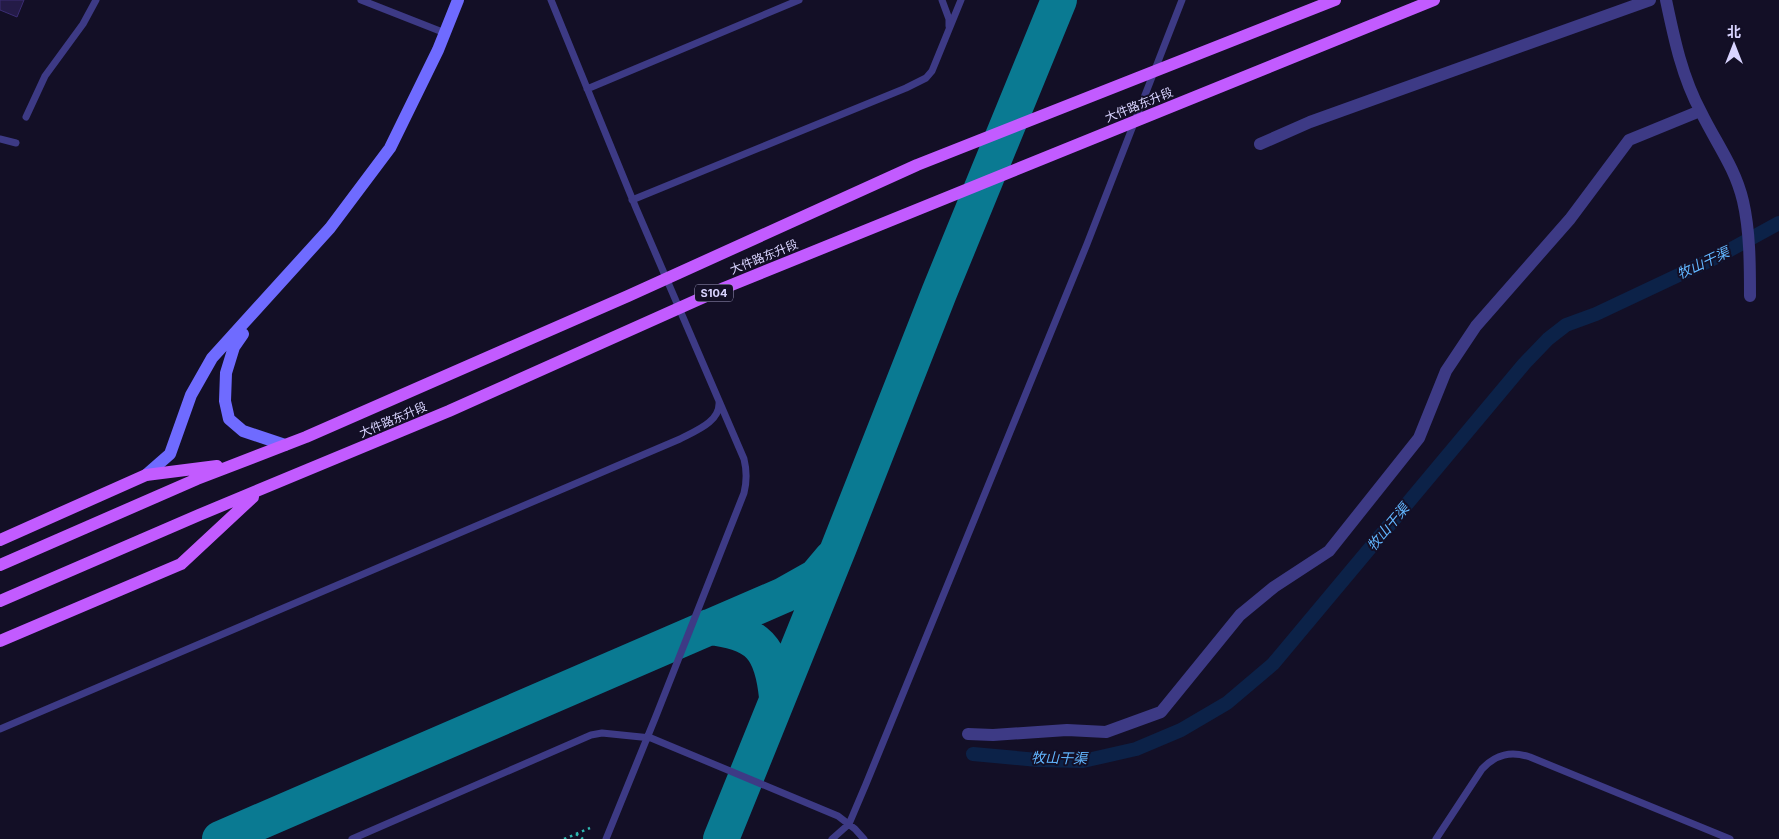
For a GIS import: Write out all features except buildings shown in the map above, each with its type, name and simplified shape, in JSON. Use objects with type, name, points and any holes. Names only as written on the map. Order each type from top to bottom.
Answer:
[{"type":"main road","name":"大件路东升段","points":[[0,565],[198,479],[285,446],[628,296],[917,165],[1335,0]]},
{"type":"main road","name":"大件路东升段","points":[[0,601],[449,411],[724,288],[1434,0]]},
{"type":"main road","points":[[0,540],[146,475],[237,464]]},
{"type":"main road","points":[[0,641],[180,564],[260,490]]},
{"type":"street","points":[[146,475],[170,454],[190,395],[212,358],[330,228],[390,148],[458,0]]},
{"type":"street","points":[[1260,144],[1320,119],[1650,0]]},
{"type":"street","points":[[1666,0],[1680,61],[1700,111],[1728,158],[1743,201],[1748,247],[1750,296]]},
{"type":"street","points":[[968,734],[993,735],[1067,730],[1106,732],[1161,712],[1240,615],[1274,586],[1329,551],[1420,438],[1446,371],[1476,326],[1570,219],[1629,140],[1700,111]]},
{"type":"street","points":[[276,288],[234,347],[226,373],[225,400],[229,418],[242,431],[285,446]]},
{"type":"lane","points":[[26,118],[45,76],[83,24],[96,0]]},
{"type":"lane","points":[[361,0],[444,33]]},
{"type":"lane","points":[[551,0],[632,200],[744,459],[747,483],[606,839]]},
{"type":"lane","points":[[587,90],[799,0]]},
{"type":"lane","points":[[942,0],[949,19],[949,29]]},
{"type":"lane","points":[[632,200],[906,88],[926,78],[932,71],[961,0]]},
{"type":"lane","points":[[832,839],[849,824],[1086,244],[1182,0]]},
{"type":"lane","points":[[0,139],[16,143]]},
{"type":"lane","points":[[0,729],[680,438],[713,419],[719,407],[718,398]]},
{"type":"lane","points":[[352,839],[591,735],[602,733],[648,737],[811,803],[838,816],[864,839]]},
{"type":"lane","points":[[1436,839],[1487,764],[1504,754],[1515,754],[1539,761],[1730,839]]},
{"type":"path","points":[[564,839],[590,828]]},
{"type":"path","points":[[576,834],[583,839]]},
{"type":"waterway","name":"牧山干渠","points":[[973,754],[1038,760],[1083,761],[1136,749],[1181,730],[1227,703],[1273,664],[1524,364],[1548,339],[1566,325],[1596,314],[1717,257],[1779,223]]},
{"type":"taxiway","points":[[721,839],[939,293],[1059,0]]},
{"type":"taxiway","points":[[220,839],[784,595],[816,577],[832,558]]},
{"type":"taxiway","points":[[709,627],[740,633],[751,638],[760,646],[771,666],[777,697]]}]
